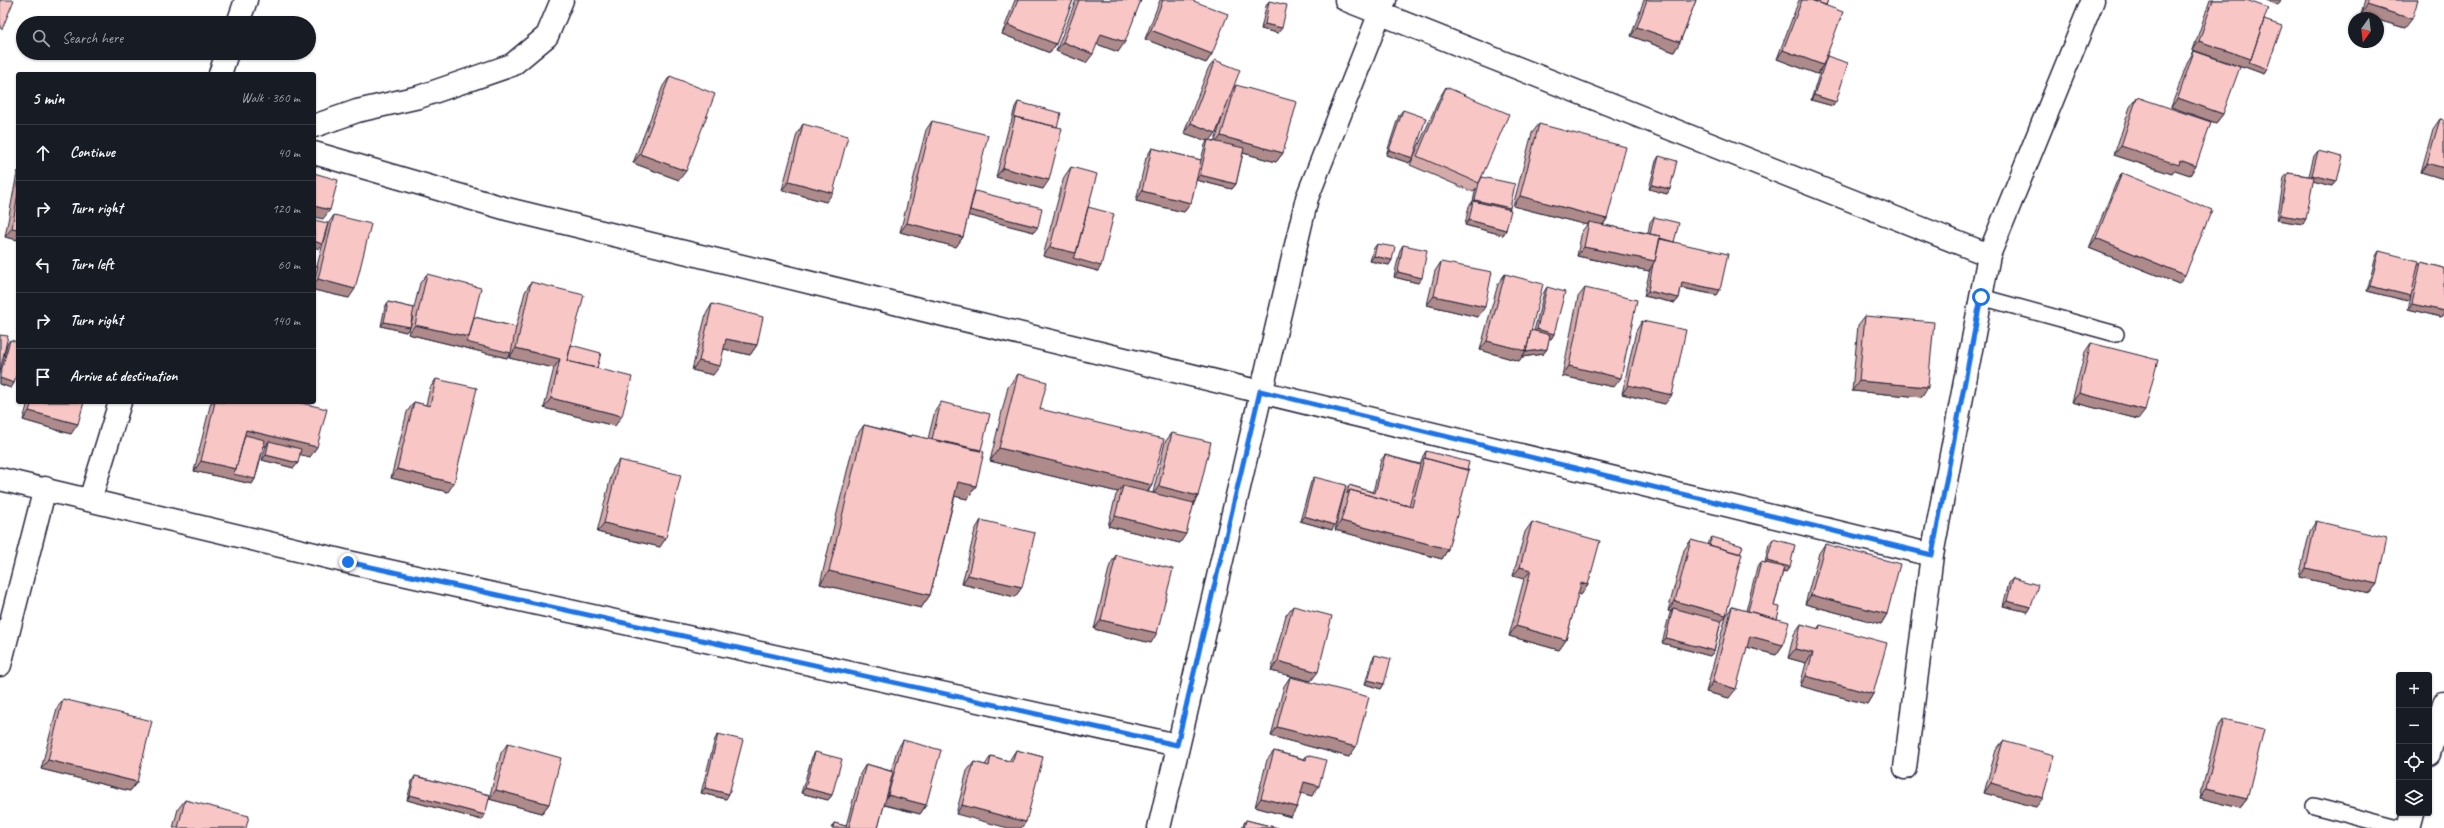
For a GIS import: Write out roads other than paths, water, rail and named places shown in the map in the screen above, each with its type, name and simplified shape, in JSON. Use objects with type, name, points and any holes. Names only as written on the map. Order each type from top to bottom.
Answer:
[{"type":"street","points":[[240,16],[246,0]]},
{"type":"street","points":[[316,125],[357,111],[419,97],[512,65],[547,36],[562,0]]},
{"type":"street","points":[[1346,0],[1382,6],[1989,255]]},
{"type":"street","points":[[1905,768],[1932,555],[1989,255],[2093,0]]},
{"type":"street","points":[[1159,828],[1260,391],[1307,198],[1382,6]]},
{"type":"street","points":[[221,72],[225,60]]},
{"type":"street","points":[[316,154],[507,209],[1932,555]]},
{"type":"street","points":[[90,500],[119,404]]},
{"type":"street","points":[[0,479],[45,488],[348,562],[1177,745]]},
{"type":"street","points":[[0,665],[45,488]]},
{"type":"street","points":[[2432,744],[2444,703]]},
{"type":"street","points":[[2408,828],[2411,816]]},
{"type":"lane","points":[[1981,297],[2116,334]]},
{"type":"lane","points":[[2314,806],[2398,828]]}]
